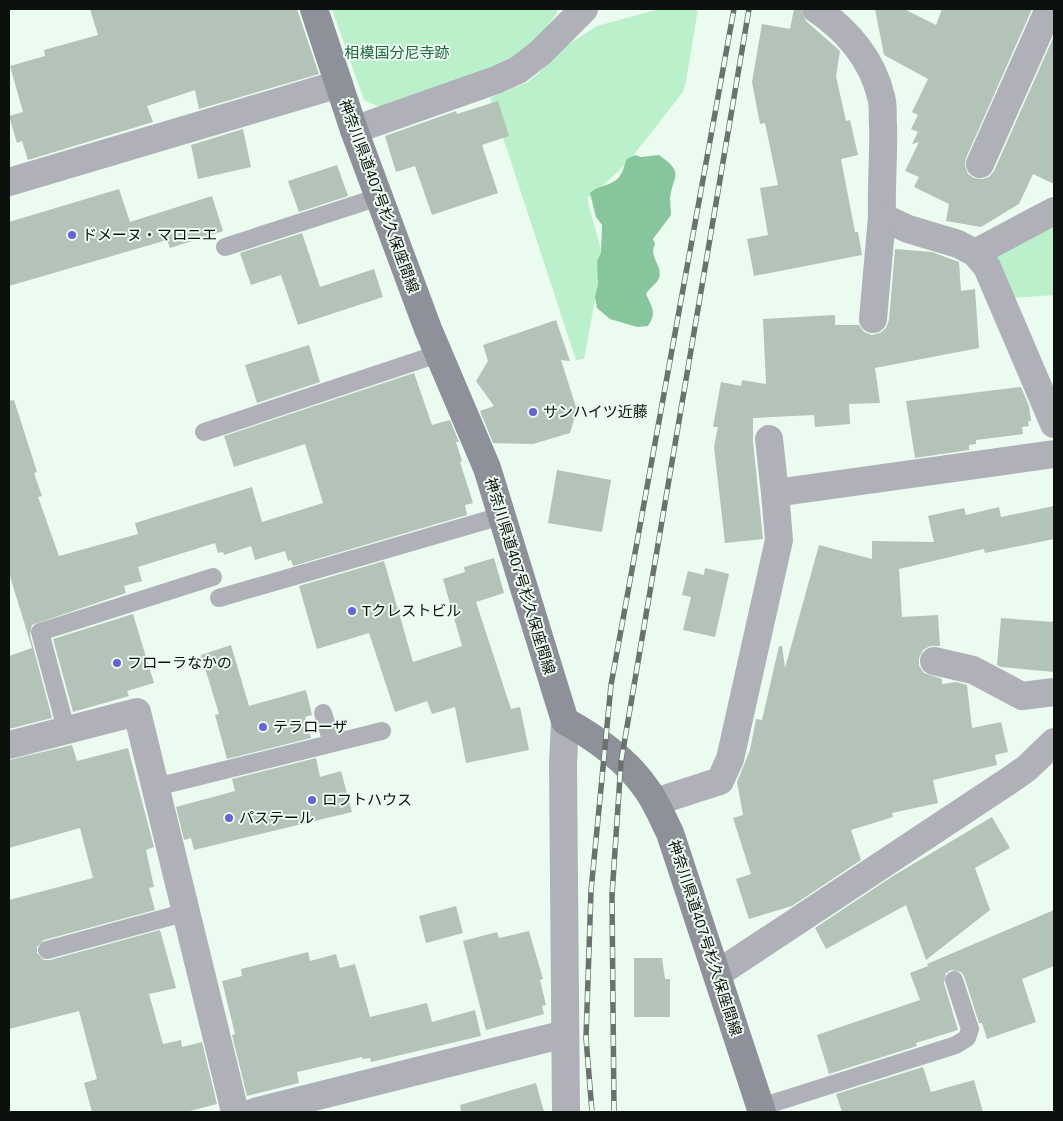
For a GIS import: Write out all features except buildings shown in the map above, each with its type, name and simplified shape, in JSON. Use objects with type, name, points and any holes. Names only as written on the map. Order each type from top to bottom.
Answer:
[{"type":"main road","name":"神奈川県道407号杉久保座間線","points":[[314,9],[354,130],[379,198],[438,354],[486,468],[565,721],[606,747],[647,789],[655,802],[670,833],[762,1110]]},
{"type":"street","points":[[354,130],[496,80],[518,70],[546,47],[584,9]]},
{"type":"street","points":[[816,9],[836,22],[868,60],[882,98],[884,148],[882,216],[874,319]]},
{"type":"street","points":[[980,164],[1049,9]]},
{"type":"street","points":[[9,182],[339,84]]},
{"type":"street","points":[[974,252],[1054,211]]},
{"type":"street","points":[[882,216],[908,229],[958,244],[974,252],[987,267],[1054,424]]},
{"type":"street","points":[[655,802],[720,781],[730,759],[779,540],[769,439]]},
{"type":"street","points":[[775,492],[1054,454]]},
{"type":"street","points":[[934,661],[973,670],[1022,696],[1054,692]]},
{"type":"street","points":[[9,745],[137,712],[188,912],[235,1112]]},
{"type":"street","points":[[565,721],[563,765],[566,1112]]},
{"type":"street","points":[[717,974],[1010,780],[1027,768],[1054,742]]},
{"type":"street","points":[[254,1112],[565,1034]]},
{"type":"lane","points":[[225,247],[379,198]]},
{"type":"lane","points":[[204,432],[438,354]]},
{"type":"lane","points":[[219,598],[502,516]]},
{"type":"lane","points":[[66,730],[40,632],[213,577]]},
{"type":"lane","points":[[324,713],[332,743]]},
{"type":"lane","points":[[156,787],[382,730]]},
{"type":"lane","points":[[46,950],[188,912]]},
{"type":"lane","points":[[762,1110],[962,1042],[967,1038],[970,1029],[954,980]]},
{"type":"green space","name":"相模国分尼寺跡","points":[[332,9],[557,9],[557,13],[531,47],[510,63],[380,107],[364,100]]},
{"type":"green space","points":[[659,9],[698,9],[686,81],[683,92],[639,148],[615,175],[587,198],[603,257],[584,359],[576,360],[490,98],[528,82],[542,70],[559,50],[597,26]]},
{"type":"green space","points":[[635,155],[641,157],[659,155],[675,170],[670,198],[671,215],[653,239],[655,244],[653,253],[660,273],[658,280],[646,294],[653,314],[648,326],[637,327],[610,319],[597,308],[595,297],[598,284],[597,261],[601,253],[602,225],[596,217],[590,193],[615,181],[622,172],[627,159]]},
{"type":"green space","points":[[1054,224],[1054,295],[1011,298],[996,263],[996,255]]},
{"type":"railway","points":[[592,1112],[586,1038],[591,891],[611,685],[734,9]]},
{"type":"railway","points":[[614,1112],[612,895],[621,762],[749,9]]},
{"type":"place","name":"ドメーヌ・マロニエ","points":[[72,235]]},
{"type":"place","name":"サンハイツ近藤","points":[[533,412]]},
{"type":"place","name":"Tクレストビル","points":[[352,611]]},
{"type":"place","name":"フローラなかの","points":[[117,663]]},
{"type":"place","name":"テラローザ","points":[[263,727]]},
{"type":"place","name":"ロフトハウス","points":[[312,800]]},
{"type":"place","name":"パステール","points":[[229,818]]}]
